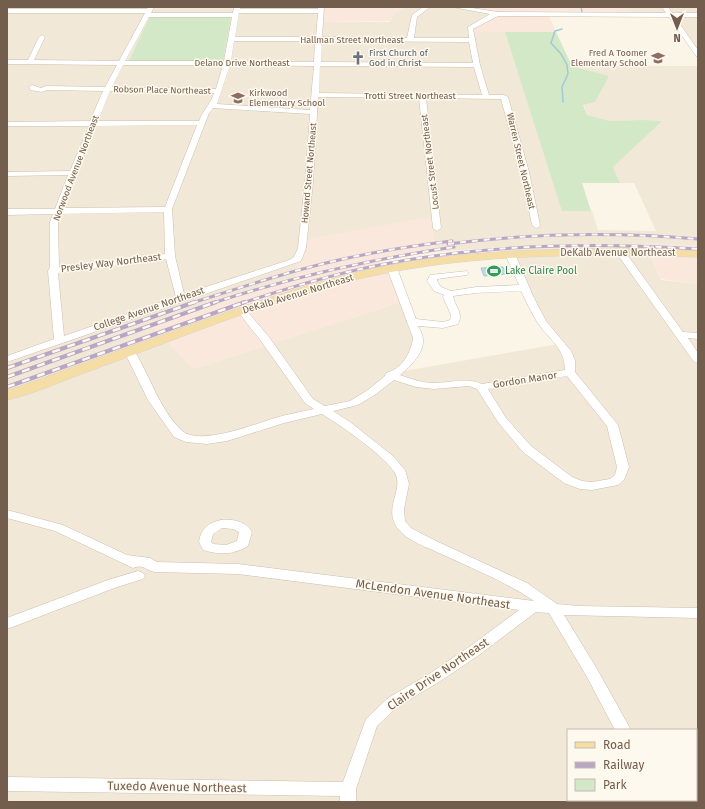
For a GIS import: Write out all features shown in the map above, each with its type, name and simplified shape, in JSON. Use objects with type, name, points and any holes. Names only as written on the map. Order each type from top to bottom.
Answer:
[{"type":"main road","name":"DeKalb Avenue Northeast","points":[[7,396],[242,311],[313,287],[392,268],[461,258],[510,254],[620,251],[698,254]]},
{"type":"street","points":[[410,40],[414,16],[427,7]]},
{"type":"street","points":[[455,7],[498,14],[698,15]]},
{"type":"street","points":[[496,7],[498,14]]},
{"type":"street","points":[[622,7],[627,15]]},
{"type":"street","points":[[666,7],[697,51]]},
{"type":"street","points":[[7,11],[63,9],[149,11],[321,9]]},
{"type":"street","name":"Howard Street Northeast","points":[[292,262],[298,259],[302,248],[321,9]]},
{"type":"street","name":"Norwood Avenue Northeast","points":[[59,341],[53,270],[55,267],[54,222],[107,89],[149,11]]},
{"type":"street","points":[[181,299],[170,256],[168,209],[206,112],[215,102],[227,63],[236,11]]},
{"type":"street","points":[[486,96],[477,65],[470,28],[491,16],[498,14]]},
{"type":"street","points":[[30,62],[42,37]]},
{"type":"street","name":"Hallman Street Northeast","points":[[232,39],[472,40]]},
{"type":"street","name":"Delano Drive Northeast","points":[[7,62],[477,65]]},
{"type":"street","name":"Robson Place Northeast","points":[[46,88],[217,92]]},
{"type":"street","name":"Trotti Street Northeast","points":[[315,95],[504,97]]},
{"type":"street","name":"Locust Street Northeast","points":[[422,96],[437,228]]},
{"type":"street","name":"Warren Street Northeast","points":[[504,97],[525,172],[536,225]]},
{"type":"street","points":[[211,106],[314,112]]},
{"type":"street","points":[[7,124],[202,122]]},
{"type":"street","points":[[7,174],[74,173]]},
{"type":"street","points":[[7,212],[168,209]]},
{"type":"street","points":[[620,251],[698,360]]},
{"type":"street","points":[[480,387],[502,420],[523,444],[555,472],[580,485],[592,486],[614,482],[620,477],[623,467],[612,425],[570,372],[570,360],[566,351],[542,322],[524,288],[510,254]]},
{"type":"street","name":"Presley Way Northeast","points":[[53,270],[170,256]]},
{"type":"street","name":"College Avenue Northeast","points":[[7,359],[233,280],[292,262]]},
{"type":"street","points":[[130,351],[153,400],[178,434],[190,438],[207,440],[227,437],[281,420],[354,403],[372,392],[390,375],[406,364],[417,349],[418,338],[392,268]]},
{"type":"street","points":[[464,273],[433,277],[432,281],[434,287],[450,294],[476,290],[524,288]]},
{"type":"street","points":[[412,322],[443,325],[454,322],[456,315],[448,297],[450,294]]},
{"type":"street","points":[[242,311],[265,339],[309,401],[321,410],[346,424],[389,459],[401,473],[403,484],[398,509],[399,522],[407,531],[428,543],[522,586],[553,608],[592,673],[622,729]]},
{"type":"street","points":[[680,335],[698,336]]},
{"type":"street","name":"Gordon Manor","points":[[390,375],[416,384],[434,386],[470,383],[480,387],[570,372]]},
{"type":"street","points":[[7,514],[59,528],[142,567]]},
{"type":"street","points":[[222,568],[224,551]]},
{"type":"street","name":"McLendon Avenue Northeast","points":[[7,624],[113,584],[142,567],[222,568],[290,575],[553,608],[614,613],[698,613]]},
{"type":"street","name":"Claire Drive Northeast","points":[[348,795],[371,723],[392,702],[434,678],[474,651],[534,606]]},
{"type":"street","name":"Tuxedo Avenue Northeast","points":[[7,784],[348,795]]},
{"type":"shaded area","points":[[7,7],[320,7],[319,22],[390,22],[394,13],[406,7],[448,7],[498,15],[467,32],[505,32],[563,210],[592,211],[598,230],[656,231],[634,183],[620,183],[613,167],[640,120],[610,121],[587,115],[572,66],[698,66],[698,246],[645,243],[661,280],[698,284],[698,738],[697,729],[567,729],[567,801],[646,802],[7,802]],"holes":[[[431,217],[435,252],[503,247],[536,315],[564,343],[398,372],[418,347],[401,302],[193,369],[239,295],[296,280]]]},
{"type":"shaded area","points":[[319,7],[405,7],[394,13],[390,21],[318,22]]},
{"type":"shaded area","points":[[448,7],[629,7],[634,16],[549,16],[556,32],[466,32],[497,15]]},
{"type":"shaded area","points":[[629,7],[698,7],[698,53],[669,16],[634,16]]},
{"type":"shaded area","points":[[431,217],[435,252],[382,260],[401,302],[193,369],[153,327],[239,295],[296,280],[299,240]]},
{"type":"shaded area","points":[[645,242],[698,246],[698,284],[661,279]]},
{"type":"green space","points":[[150,16],[231,16],[223,61],[129,61]]},
{"type":"green space","points":[[505,32],[556,32],[572,66],[609,76],[595,102],[583,105],[587,115],[610,121],[662,121],[613,167],[620,183],[582,183],[591,211],[562,211]]},
{"type":"green space","points":[[698,738],[698,802],[643,802],[697,801]]},
{"type":"water","name":"Lake Claire Pool","points":[[503,267],[506,274],[484,276],[481,268]]},
{"type":"waterway","points":[[581,7],[582,12]]},
{"type":"waterway","points":[[562,29],[555,31],[551,43],[561,54],[567,65],[568,74],[562,87],[563,102]]},
{"type":"railway","points":[[448,244],[479,240],[573,235],[635,235],[698,239]]},
{"type":"railway","points":[[193,303],[309,267],[389,250],[452,241]]},
{"type":"railway","points":[[244,302],[331,276],[385,264],[463,252],[541,246],[580,245],[698,249]]},
{"type":"railway","points":[[214,303],[272,285],[332,270],[393,257],[454,247]]},
{"type":"railway","points":[[7,387],[244,302]]},
{"type":"railway","points":[[7,368],[193,303]]},
{"type":"railway","points":[[7,377],[214,303]]},
{"type":"place","name":"First Church of God in Christ","points":[[358,58]]},
{"type":"place","name":"Fred A Toomer Elementary School","points":[[658,58]]},
{"type":"place","name":"Kirkwood Elementary School","points":[[238,98]]},
{"type":"place","name":"Lake Claire Pool","points":[[494,271]]}]
